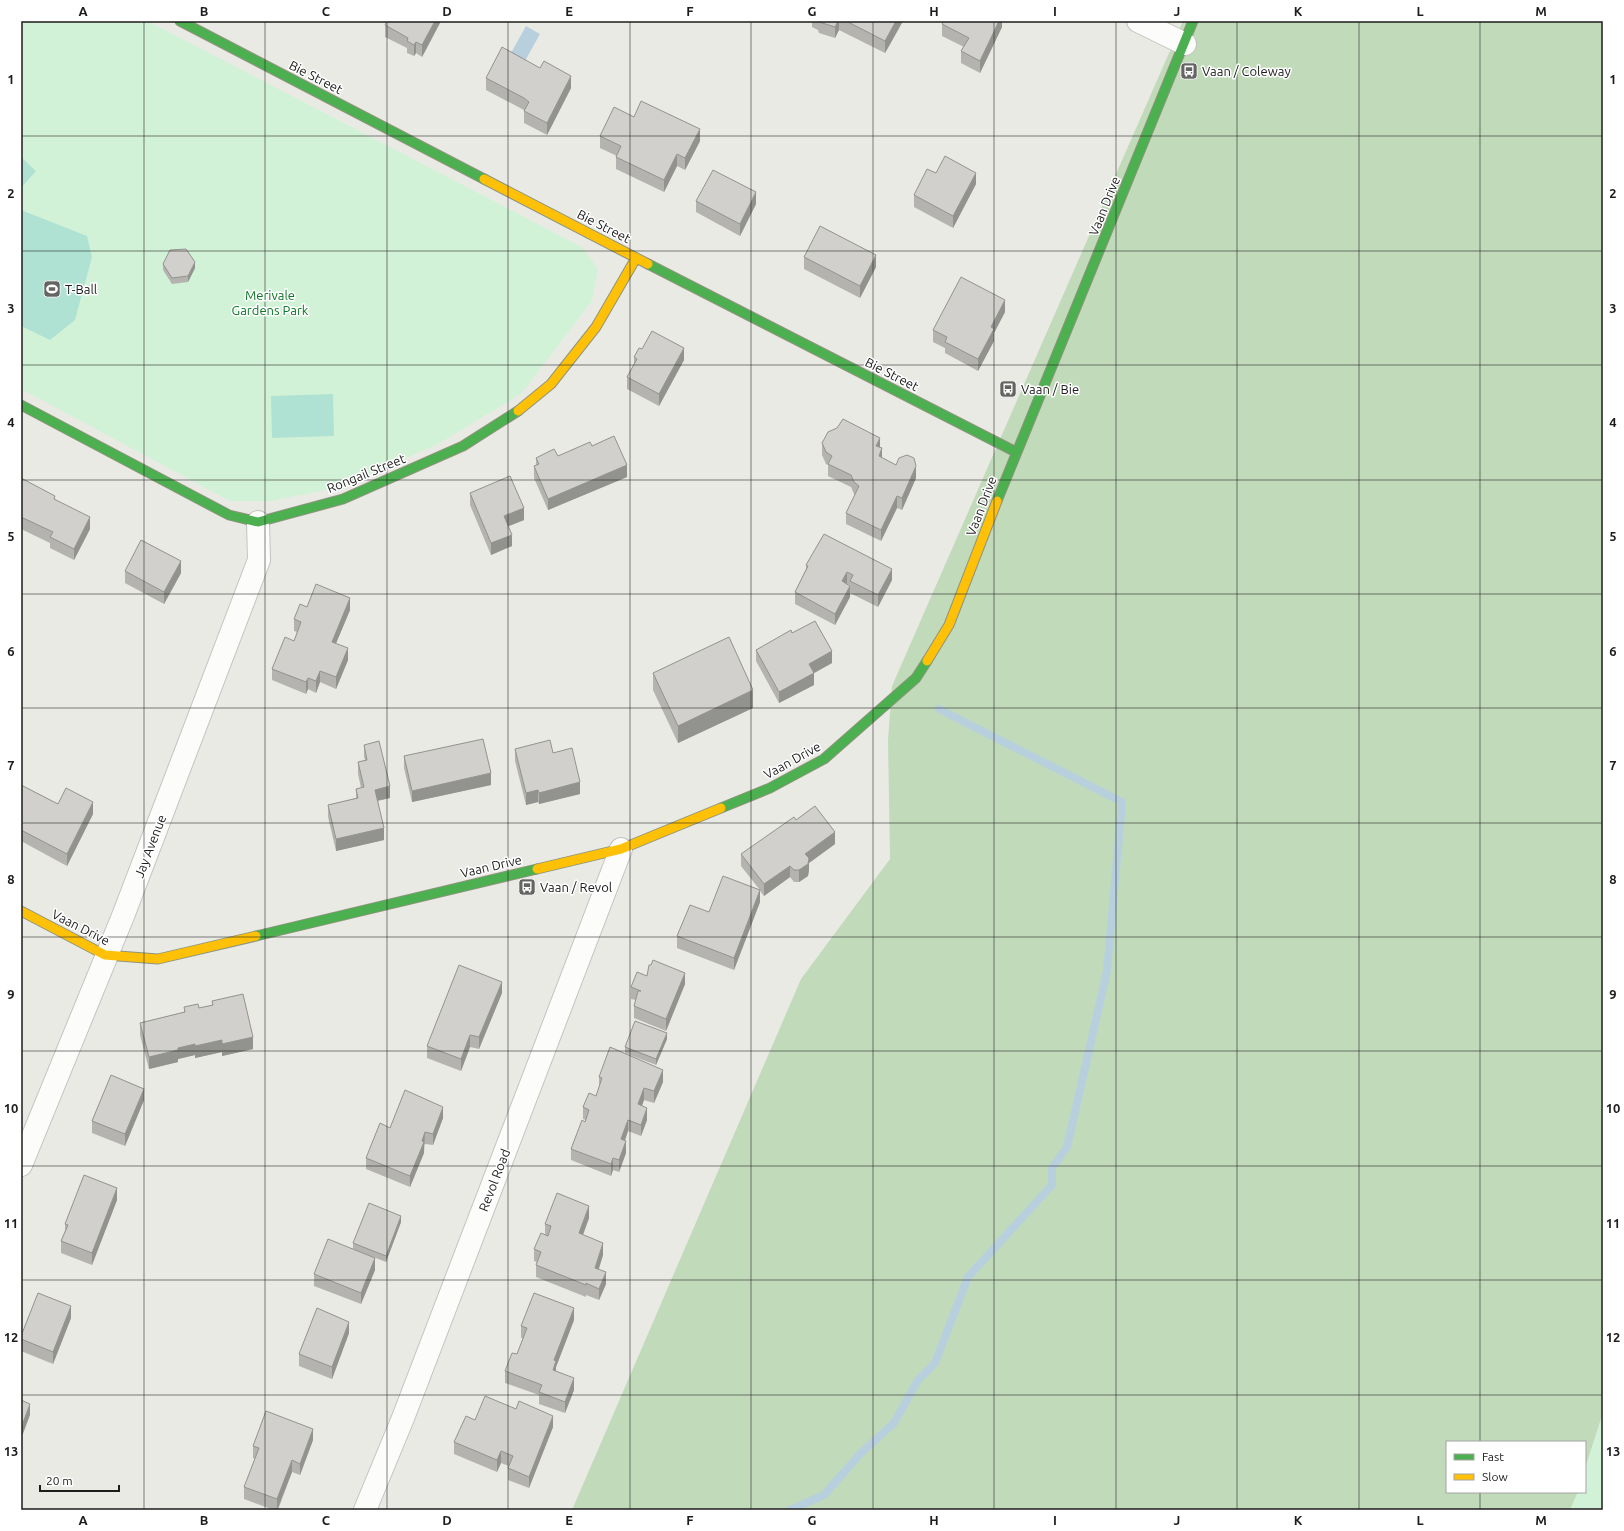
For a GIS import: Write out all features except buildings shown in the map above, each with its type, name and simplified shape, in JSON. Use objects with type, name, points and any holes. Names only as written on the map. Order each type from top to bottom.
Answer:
[{"type":"street","name":"Bie Street","points":[[180,21],[636,258],[1016,452]]},
{"type":"street","points":[[1138,21],[1184,44]]},
{"type":"street","name":"Vaan Drive","points":[[21,911],[105,955],[158,959],[621,849],[770,788],[824,759],[916,678],[949,625],[1016,452],[1193,21]]},
{"type":"street","name":"Rongail Street","points":[[21,405],[229,515],[258,522],[343,499],[463,446],[514,414],[551,384],[596,327],[636,258]]},
{"type":"street","name":"Jay Avenue","points":[[21,1165],[105,955],[123,916],[259,560],[258,522]]},
{"type":"street","name":"Revol Road","points":[[365,1510],[403,1418],[621,849]]},
{"type":"green space","name":"Merivale Gardens Park","points":[[21,21],[148,21],[582,247],[598,269],[592,301],[521,394],[438,444],[340,487],[271,501],[230,501],[21,389]]},
{"type":"green space","points":[[1183,21],[1603,21],[1603,1413],[1586,1466],[1586,1441],[1446,1441],[1446,1493],[1578,1493],[1570,1510],[572,1510],[801,979],[890,859],[888,740],[892,686]]},
{"type":"green space","points":[[21,157],[36,171],[21,188]]},
{"type":"green space","name":"T-Ball","points":[[21,210],[87,236],[92,257],[75,320],[50,340],[21,326]]},
{"type":"green space","points":[[333,394],[334,436],[272,438],[271,396]]},
{"type":"green space","points":[[1603,1413],[1603,1510],[1570,1510],[1578,1493],[1586,1493],[1586,1466]]},
{"type":"water","points":[[526,26],[540,34],[525,61],[511,53]]},
{"type":"waterway","points":[[790,1510],[824,1495],[860,1454],[894,1423],[918,1380],[935,1363],[968,1277],[1052,1185],[1052,1168],[1067,1147],[1107,971],[1122,802],[939,709]]},
{"type":"traffic: fast","points":[[180,21],[484,179]]},
{"type":"traffic: fast","points":[[997,501],[1193,21]]},
{"type":"traffic: fast","points":[[648,264],[1016,452]]},
{"type":"traffic: fast","points":[[21,405],[229,515],[258,522],[343,499],[463,446],[518,411]]},
{"type":"traffic: fast","points":[[721,808],[770,788],[824,759],[916,678],[927,661]]},
{"type":"traffic: fast","points":[[256,936],[537,869]]},
{"type":"traffic: slow","points":[[484,179],[648,264]]},
{"type":"traffic: slow","points":[[518,411],[551,384],[596,327],[636,258]]},
{"type":"traffic: slow","points":[[927,661],[949,625],[997,501]]},
{"type":"traffic: slow","points":[[537,869],[621,849],[721,808]]},
{"type":"traffic: slow","points":[[21,911],[105,955],[158,959],[256,936]]},
{"type":"place","name":"Vaan / Coleway","points":[[1189,71]]},
{"type":"place","name":"T-Ball","points":[[52,289]]},
{"type":"place","name":"Vaan / Bie","points":[[1008,389]]},
{"type":"place","name":"Vaan / Revol","points":[[527,887]]}]
